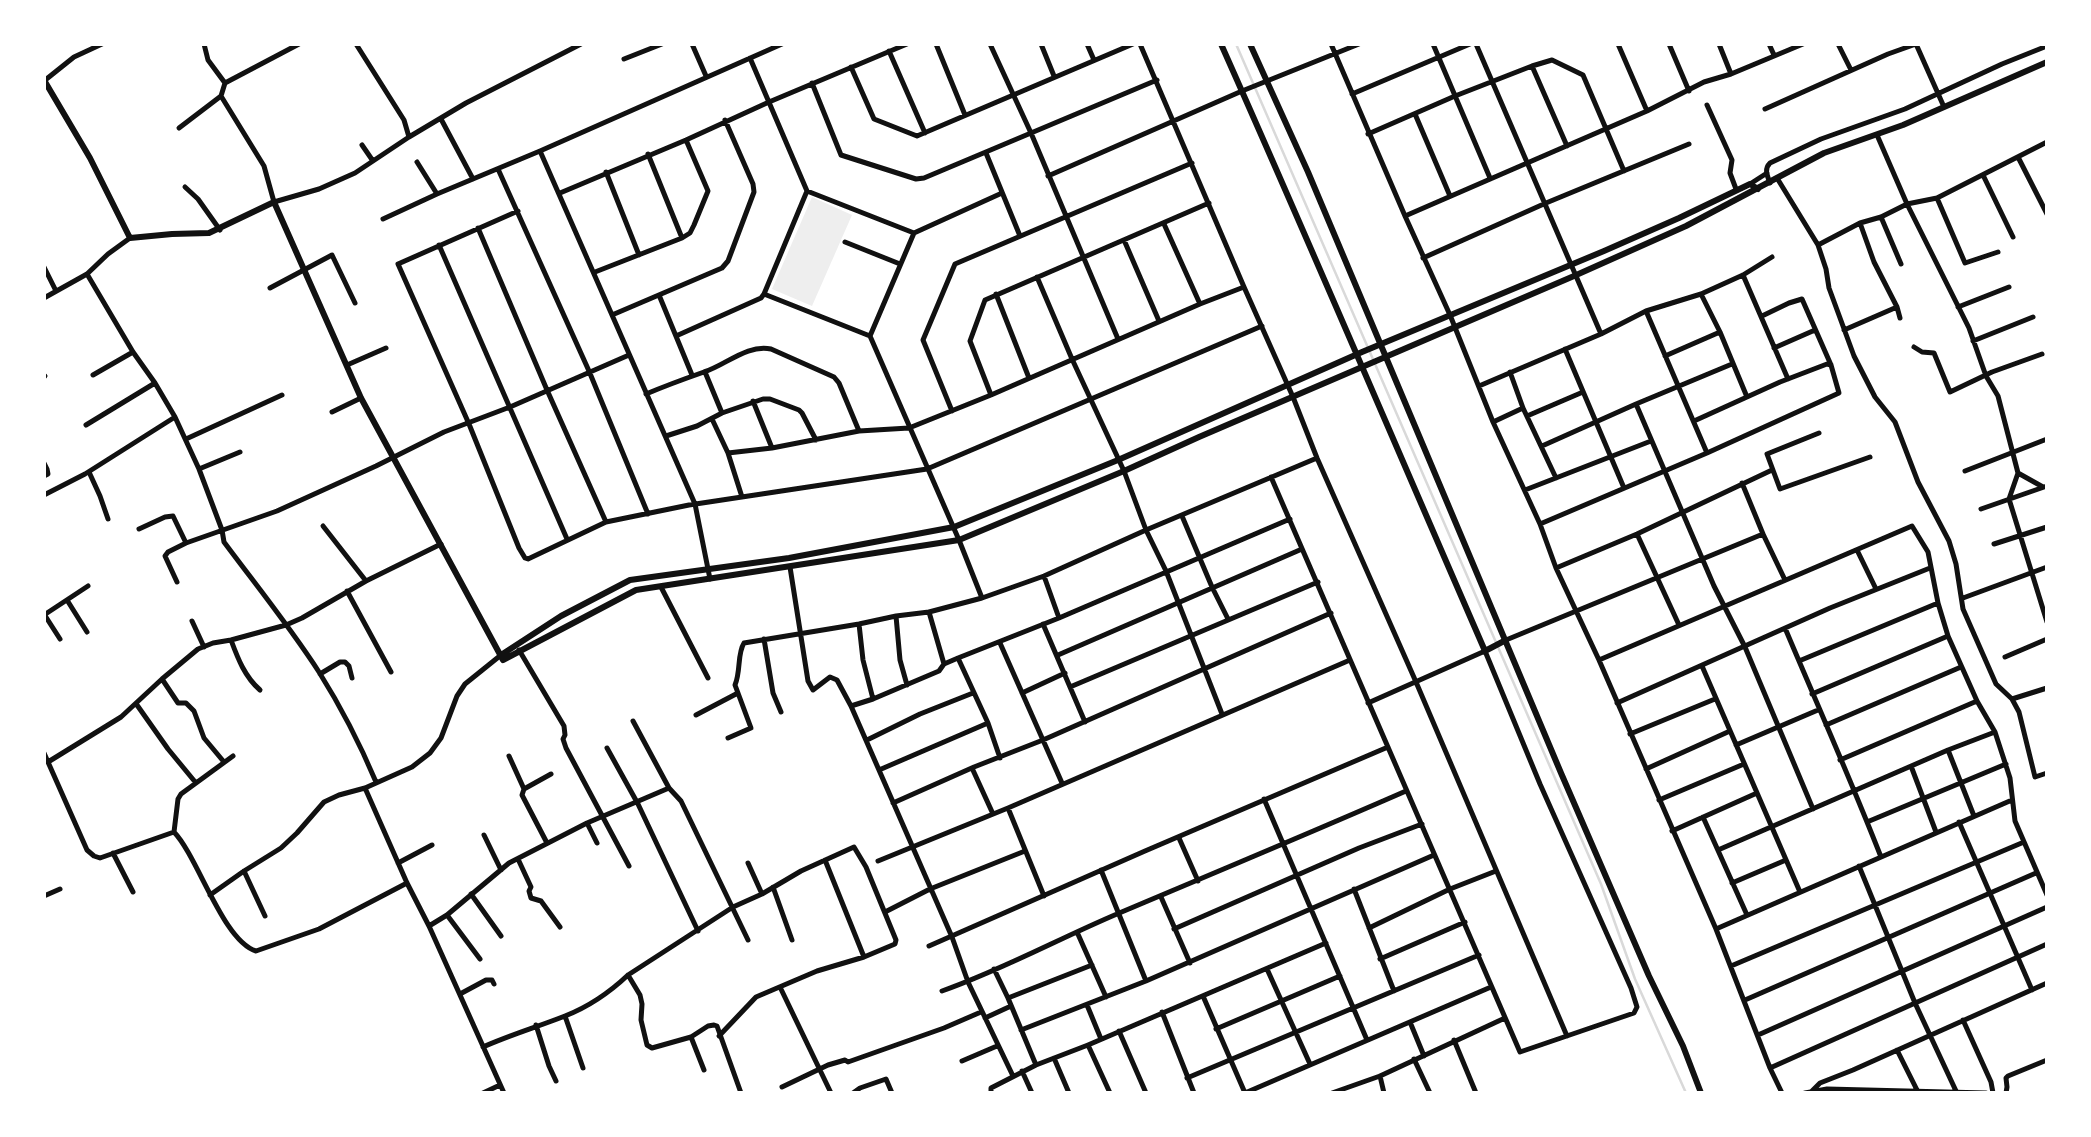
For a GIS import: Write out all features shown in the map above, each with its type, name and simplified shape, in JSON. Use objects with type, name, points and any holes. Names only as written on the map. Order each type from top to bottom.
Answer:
[{"type":"street","points":[[102,44],[74,57],[44,81],[90,158],[130,238]]},
{"type":"street","points":[[204,44],[208,60],[225,83]]},
{"type":"street","points":[[179,128],[220,96],[225,83],[299,44]]},
{"type":"street","points":[[356,44],[404,120],[409,137]]},
{"type":"street","points":[[44,298],[87,274],[107,254],[130,238],[220,230],[274,202],[319,189],[355,173],[440,118],[581,44]]},
{"type":"street","points":[[624,58],[662,44]]},
{"type":"street","points":[[692,44],[706,76]]},
{"type":"street","points":[[383,219],[782,44]]},
{"type":"street","points":[[560,193],[686,140],[725,120],[908,44]]},
{"type":"street","points":[[936,44],[965,116]]},
{"type":"street","points":[[990,44],[1031,133],[1118,339]]},
{"type":"street","points":[[1041,44],[1054,76]]},
{"type":"street","points":[[1087,44],[1094,60]]},
{"type":"street","points":[[851,67],[874,119],[917,136],[1133,44]]},
{"type":"street","points":[[1140,44],[1567,1036]]},
{"type":"street","points":[[1221,44],[1244,91],[1487,650],[1540,784],[1631,988],[1637,1007],[1634,1013],[1520,1052],[1271,477]]},
{"type":"street","points":[[1250,44],[1264,83],[1308,172],[1505,641],[1702,1093]]},
{"type":"street","points":[[1331,44],[1368,134],[1450,315],[1493,422],[1540,524],[1556,568],[1716,929],[1782,1093]]},
{"type":"street","points":[[1048,176],[1359,44]]},
{"type":"street","points":[[1433,44],[1490,178]]},
{"type":"street","points":[[1352,93],[1473,44],[1546,203],[1574,276],[1601,334]]},
{"type":"street","points":[[1618,44],[1647,111]]},
{"type":"street","points":[[1669,44],[1689,91]]},
{"type":"street","points":[[1719,44],[1731,74]]},
{"type":"street","points":[[1769,44],[1774,55]]},
{"type":"street","points":[[1405,216],[1647,111],[1704,82],[1731,74],[1803,44]]},
{"type":"street","points":[[1838,44],[1851,70]]},
{"type":"street","points":[[1765,109],[1916,44],[1944,107]]},
{"type":"street","points":[[1770,183],[1767,166],[1770,163],[1821,139],[1938,95],[2047,46]]},
{"type":"street","points":[[889,51],[925,133]]},
{"type":"street","points":[[750,58],[807,191],[914,233]]},
{"type":"street","points":[[1368,134],[1455,96],[1549,60],[1581,73],[1625,171]]},
{"type":"street","points":[[518,648],[636,590],[959,540],[1574,276],[1712,212],[1824,153],[1877,135],[2047,62]]},
{"type":"street","points":[[1532,66],[1567,146]]},
{"type":"street","points":[[812,83],[841,155],[916,179],[986,153],[1157,80]]},
{"type":"street","points":[[220,96],[264,166],[274,202],[361,398],[500,659]]},
{"type":"street","points":[[1707,105],[1732,160],[1730,173],[1736,189]]},
{"type":"street","points":[[1415,114],[1450,196]]},
{"type":"street","points":[[440,118],[473,179]]},
{"type":"street","points":[[612,316],[722,268],[728,261],[754,192],[725,120]]},
{"type":"street","points":[[1877,135],[1997,396],[2018,473],[2009,499],[2047,622]]},
{"type":"street","points":[[594,272],[690,233],[708,191],[686,140]]},
{"type":"street","points":[[1818,245],[1860,223],[1907,204],[1937,198],[2047,142]]},
{"type":"street","points":[[1423,258],[1546,203],[1689,144]]},
{"type":"street","points":[[362,145],[373,161]]},
{"type":"street","points":[[540,151],[695,504],[710,579]]},
{"type":"street","points":[[986,153],[1020,236]]},
{"type":"street","points":[[649,155],[682,238]]},
{"type":"street","points":[[2018,157],[2047,214]]},
{"type":"street","points":[[417,162],[437,194]]},
{"type":"street","points":[[952,411],[924,344],[924,337],[955,264],[1192,163]]},
{"type":"street","points":[[498,169],[589,371],[648,514]]},
{"type":"street","points":[[606,172],[639,255]]},
{"type":"street","points":[[210,895],[281,848],[298,833],[324,802],[412,767],[430,753],[441,738],[453,704],[466,684],[561,616],[630,580],[789,558],[954,527],[1118,460],[1628,240],[1750,184],[1767,173]]},
{"type":"street","points":[[1983,175],[2013,237]]},
{"type":"street","points":[[1777,178],[1818,245],[1829,288],[1861,372],[1875,397],[1895,422],[1918,482],[1949,541],[1963,598],[1963,609],[1996,684],[2012,699],[2022,723],[2035,777],[2047,773]]},
{"type":"street","points":[[1750,184],[1758,189]]},
{"type":"street","points":[[185,187],[198,199],[220,230]]},
{"type":"street","points":[[676,336],[761,298],[807,191]]},
{"type":"street","points":[[870,336],[914,233],[1002,193]]},
{"type":"street","points":[[1937,198],[1965,263],[1998,252]]},
{"type":"street","points":[[991,395],[971,341],[983,301],[1209,203]]},
{"type":"street","points":[[1708,204],[1712,212]]},
{"type":"street","points":[[518,211],[398,264],[463,426],[525,558],[606,522],[695,504],[927,469],[1262,326]]},
{"type":"street","points":[[1881,216],[1901,264]]},
{"type":"street","points":[[1860,223],[1874,262],[1900,318]]},
{"type":"street","points":[[1164,224],[1200,304]]},
{"type":"street","points":[[478,228],[606,522]]},
{"type":"street","points":[[1124,240],[1159,321]]},
{"type":"street","points":[[1628,240],[1633,249]]},
{"type":"street","points":[[845,242],[900,264]]},
{"type":"street","points":[[439,244],[567,539]]},
{"type":"street","points":[[270,288],[332,256],[355,303]]},
{"type":"street","points":[[1479,386],[1646,312],[1701,294],[1772,257]]},
{"type":"street","points":[[44,267],[56,291]]},
{"type":"street","points":[[87,274],[175,417],[199,469],[224,542],[320,674],[360,745],[376,782]]},
{"type":"street","points":[[1742,275],[1788,379]]},
{"type":"street","points":[[1037,277],[1180,603],[1222,714]]},
{"type":"street","points":[[1958,307],[2009,287]]},
{"type":"street","points":[[728,453],[772,448],[859,431],[909,428],[1159,321],[1244,288]]},
{"type":"street","points":[[764,294],[870,336],[954,527],[982,598]]},
{"type":"street","points":[[996,294],[1029,378]]},
{"type":"street","points":[[1701,294],[1747,397]]},
{"type":"street","points":[[659,295],[692,375]]},
{"type":"street","points":[[1540,524],[1839,393],[1831,365],[1802,299],[1762,316]]},
{"type":"street","points":[[1844,330],[1897,307]]},
{"type":"street","points":[[1646,312],[1707,453]]},
{"type":"street","points":[[1973,341],[2033,317]]},
{"type":"street","points":[[1774,348],[1815,330]]},
{"type":"street","points":[[1665,356],[1720,332]]},
{"type":"street","points":[[1914,346],[1922,352],[1934,353],[1950,392],[1992,372],[2042,354]]},
{"type":"street","points":[[348,365],[386,348]]},
{"type":"street","points":[[646,394],[758,348],[771,349],[834,377],[859,431]]},
{"type":"street","points":[[1565,349],[1624,488]]},
{"type":"street","points":[[93,375],[133,352]]},
{"type":"street","points":[[177,582],[165,556],[168,552],[186,543],[277,512],[376,467],[392,457],[629,355]]},
{"type":"street","points":[[1542,446],[1732,364]]},
{"type":"street","points":[[1694,421],[1788,379],[1827,364],[1831,365]]},
{"type":"street","points":[[705,372],[722,413]]},
{"type":"street","points":[[1510,372],[1523,408],[1556,478]]},
{"type":"street","points":[[86,425],[155,383]]},
{"type":"street","points":[[1527,416],[1583,392]]},
{"type":"street","points":[[186,439],[282,395]]},
{"type":"street","points":[[332,412],[361,398]]},
{"type":"street","points":[[666,436],[767,398],[799,410],[816,440]]},
{"type":"street","points":[[754,401],[772,448]]},
{"type":"street","points":[[1636,404],[1724,607],[1745,647],[1813,809]]},
{"type":"street","points":[[1493,422],[1523,408]]},
{"type":"street","points":[[44,495],[89,472],[175,417]]},
{"type":"street","points":[[712,419],[728,453],[742,497]]},
{"type":"street","points":[[1819,433],[1767,454],[1781,490],[1870,457]]},
{"type":"street","points":[[1965,471],[2047,439]]},
{"type":"street","points":[[1525,490],[1651,441]]},
{"type":"street","points":[[199,469],[240,452]]},
{"type":"street","points":[[728,738],[751,728],[736,694],[735,685],[740,673],[741,649],[744,643],[929,612],[982,598],[1044,576],[1317,458]]},
{"type":"street","points":[[44,463],[48,474],[44,476]]},
{"type":"street","points":[[1556,568],[1683,514],[1772,470]]},
{"type":"street","points":[[89,472],[107,519]]},
{"type":"street","points":[[2018,473],[2045,487]]},
{"type":"street","points":[[1742,483],[1785,580]]},
{"type":"street","points":[[1981,509],[2045,487]]},
{"type":"street","points":[[139,528],[173,516],[186,543]]},
{"type":"street","points":[[1182,516],[1228,619]]},
{"type":"street","points":[[851,705],[873,699],[939,671],[944,664],[1000,643],[1290,519]]},
{"type":"street","points":[[323,526],[366,581]]},
{"type":"street","points":[[1599,660],[1912,526],[1928,552],[1948,636],[1977,702],[1996,732],[2010,778],[2015,821],[2047,895]]},
{"type":"street","points":[[1994,544],[2047,527]]},
{"type":"street","points":[[1637,534],[1679,625]]},
{"type":"street","points":[[1368,703],[1505,641],[1763,534]]},
{"type":"street","points":[[48,762],[121,718],[198,649],[286,625],[441,544]]},
{"type":"street","points":[[1058,655],[1302,550]]},
{"type":"street","points":[[1857,550],[1876,589]]},
{"type":"street","points":[[1963,598],[2047,566]]},
{"type":"street","points":[[790,567],[808,681],[813,690],[830,677],[837,680],[851,705],[952,937],[968,982],[1013,1076]]},
{"type":"street","points":[[1617,703],[1785,628],[1930,568]]},
{"type":"street","points":[[1044,576],[1059,618]]},
{"type":"street","points":[[1070,687],[1318,582]]},
{"type":"street","points":[[60,639],[44,614],[88,586]]},
{"type":"street","points":[[661,587],[708,678]]},
{"type":"street","points":[[347,591],[391,672]]},
{"type":"street","points":[[67,600],[86,632]]},
{"type":"street","points":[[1799,661],[1938,603]]},
{"type":"street","points":[[929,612],[944,664]]},
{"type":"street","points":[[893,803],[1331,613]]},
{"type":"street","points":[[561,616],[567,625]]},
{"type":"street","points":[[896,616],[900,660],[906,685]]},
{"type":"street","points":[[192,621],[204,647]]},
{"type":"street","points":[[859,624],[863,660],[873,699]]},
{"type":"street","points":[[1044,624],[1085,722]]},
{"type":"street","points":[[1785,628],[1881,857]]},
{"type":"street","points":[[1812,694],[1948,636]]},
{"type":"street","points":[[764,639],[773,693],[781,712]]},
{"type":"street","points":[[2005,657],[2047,639]]},
{"type":"street","points":[[231,640],[249,680],[260,690]]},
{"type":"street","points":[[1000,643],[1062,783]]},
{"type":"street","points":[[518,648],[564,726],[566,748],[629,866]]},
{"type":"street","points":[[958,658],[988,723],[1000,758]]},
{"type":"street","points":[[878,861],[1008,808],[1350,660]]},
{"type":"street","points":[[320,674],[345,662],[352,678]]},
{"type":"street","points":[[1702,666],[1800,892]]},
{"type":"street","points":[[1826,725],[1961,667]]},
{"type":"street","points":[[1022,693],[1065,673]]},
{"type":"street","points":[[162,679],[178,704],[186,703],[194,711],[204,738],[224,762]]},
{"type":"street","points":[[2012,699],[2047,688]]},
{"type":"street","points":[[867,740],[920,714],[973,693]]},
{"type":"street","points":[[696,715],[736,694]]},
{"type":"street","points":[[1630,734],[1715,699]]},
{"type":"street","points":[[1840,760],[1977,702]]},
{"type":"street","points":[[136,705],[196,783]]},
{"type":"street","points":[[1736,745],[1818,710]]},
{"type":"street","points":[[633,721],[669,788],[681,801],[748,940]]},
{"type":"street","points":[[879,770],[988,723]]},
{"type":"street","points":[[1646,769],[1730,731]]},
{"type":"street","points":[[1718,850],[1948,750],[1996,732]]},
{"type":"street","points":[[929,946],[1388,747]]},
{"type":"street","points":[[607,748],[636,801],[698,931]]},
{"type":"street","points":[[1948,750],[1974,816]]},
{"type":"street","points":[[44,753],[87,850],[96,858],[174,832]]},
{"type":"street","points":[[233,756],[178,799],[174,832],[210,895],[238,939],[247,948],[256,951],[319,929],[407,883]]},
{"type":"street","points":[[509,756],[524,789]]},
{"type":"street","points":[[1659,800],[1744,764]]},
{"type":"street","points":[[1867,822],[2006,764]]},
{"type":"street","points":[[1911,766],[1936,832]]},
{"type":"street","points":[[972,768],[993,814]]},
{"type":"street","points":[[547,843],[522,795],[524,789],[551,774]]},
{"type":"street","points":[[429,926],[518,859],[604,815],[669,788]]},
{"type":"street","points":[[361,789],[429,926],[504,1093]]},
{"type":"street","points":[[942,991],[1406,791]]},
{"type":"street","points":[[1672,831],[1756,793]]},
{"type":"street","points":[[1264,799],[1367,1040]]},
{"type":"street","points":[[1716,929],[2012,800]]},
{"type":"street","points":[[1008,808],[1044,896]]},
{"type":"street","points":[[1703,817],[1747,915]]},
{"type":"street","points":[[1959,822],[2032,990]]},
{"type":"street","points":[[587,823],[597,843]]},
{"type":"street","points":[[1174,929],[1422,824]]},
{"type":"street","points":[[484,835],[501,870]]},
{"type":"street","points":[[1179,838],[1198,881]]},
{"type":"street","points":[[1731,966],[2024,842]]},
{"type":"street","points":[[398,863],[432,845]]},
{"type":"street","points":[[483,1047],[565,1016],[606,994],[628,975],[733,907],[854,847],[866,867],[896,940],[895,944],[864,957],[817,971],[756,997],[719,1035]]},
{"type":"street","points":[[885,912],[930,889],[1026,851]]},
{"type":"street","points":[[113,853],[133,892]]},
{"type":"street","points":[[1021,1030],[1189,963],[1434,855]]},
{"type":"street","points":[[518,859],[531,887],[531,898],[541,901],[560,927]]},
{"type":"street","points":[[825,860],[864,957]]},
{"type":"street","points":[[1732,883],[1786,860]]},
{"type":"street","points":[[748,863],[762,894]]},
{"type":"street","points":[[1859,866],[1915,1003],[1956,1091]]},
{"type":"street","points":[[1101,870],[1146,981]]},
{"type":"street","points":[[244,871],[265,916]]},
{"type":"street","points":[[1369,928],[1450,889],[1496,871]]},
{"type":"street","points":[[1745,1000],[2036,873]]},
{"type":"street","points":[[773,887],[792,940]]},
{"type":"street","points":[[44,896],[60,889]]},
{"type":"street","points":[[1353,890],[1394,991]]},
{"type":"street","points":[[471,894],[501,936]]},
{"type":"street","points":[[1161,897],[1189,963]]},
{"type":"street","points":[[1758,1035],[2047,907]]},
{"type":"street","points":[[447,915],[480,959]]},
{"type":"street","points":[[1380,959],[1465,922]]},
{"type":"street","points":[[1077,932],[1106,997]]},
{"type":"street","points":[[991,1092],[1013,1076],[1035,1065],[1326,943]]},
{"type":"street","points":[[1770,1068],[2047,944]]},
{"type":"street","points":[[1187,1078],[1479,955]]},
{"type":"street","points":[[1008,998],[1092,965]]},
{"type":"street","points":[[1267,968],[1310,1064]]},
{"type":"street","points":[[994,969],[1035,1065]]},
{"type":"street","points":[[628,975],[640,995],[641,1020],[647,1045],[653,1048],[691,1037],[711,1025],[717,1027],[741,1093]]},
{"type":"street","points":[[1216,1028],[1340,976]]},
{"type":"street","points":[[460,994],[486,981],[492,980],[494,984]]},
{"type":"street","points":[[1812,1091],[1820,1083],[2047,983]]},
{"type":"street","points":[[780,987],[831,1093]]},
{"type":"street","points":[[1203,996],[1245,1093],[1491,987]]},
{"type":"street","points":[[1087,1005],[1101,1039]]},
{"type":"street","points":[[782,1087],[845,1059],[848,1062],[1011,1006]]},
{"type":"street","points":[[1162,1012],[1194,1093]]},
{"type":"street","points":[[565,1016],[583,1068]]},
{"type":"street","points":[[1332,1093],[1380,1076],[1505,1018]]},
{"type":"street","points":[[1963,1020],[1991,1082],[1993,1093]]},
{"type":"street","points":[[1410,1022],[1423,1056]]},
{"type":"street","points":[[536,1026],[556,1081]]},
{"type":"street","points":[[1119,1031],[1146,1093]]},
{"type":"street","points":[[691,1037],[704,1070]]},
{"type":"street","points":[[1454,1040],[1476,1093]]},
{"type":"street","points":[[1088,1045],[1110,1093]]},
{"type":"street","points":[[962,1061],[997,1046]]},
{"type":"street","points":[[1897,1050],[1917,1090]]},
{"type":"street","points":[[1054,1058],[1069,1093]]},
{"type":"street","points":[[1414,1059],[1430,1093]]},
{"type":"street","points":[[2006,1093],[2008,1076],[2047,1060]]},
{"type":"street","points":[[1022,1071],[1032,1093]]},
{"type":"street","points":[[1380,1076],[1384,1093]]},
{"type":"street","points":[[853,1093],[886,1079],[892,1093]]},
{"type":"street","points":[[483,1093],[500,1085]]},
{"type":"street","points":[[1805,1093],[1827,1089],[1986,1093]]},
{"type":"shaded area","points":[[812,197],[852,215],[812,306],[772,289]]},
{"type":"waterway","points":[[1236,44],[1601,884],[1635,979],[1686,1093]]}]
